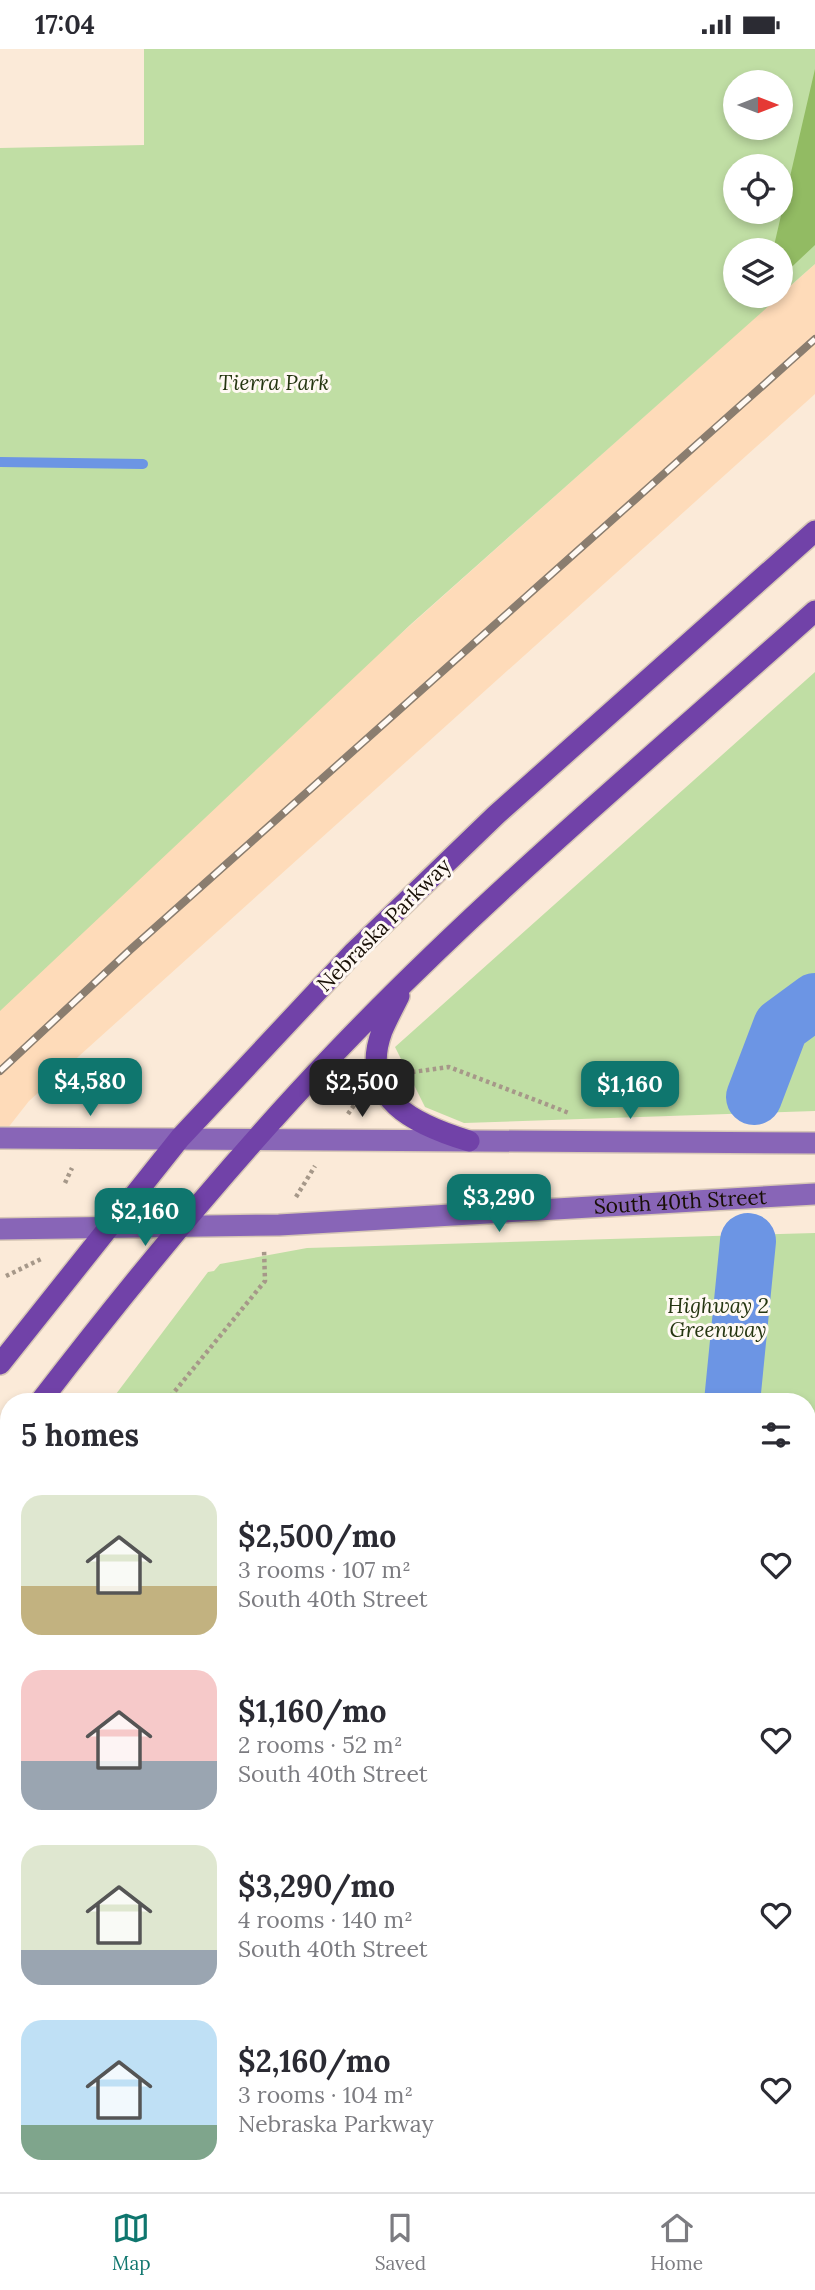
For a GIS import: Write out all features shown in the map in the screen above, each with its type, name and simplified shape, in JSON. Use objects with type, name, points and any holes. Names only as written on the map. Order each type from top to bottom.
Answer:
[{"type":"main road","name":"Nebraska Parkway","points":[[0,1364],[180,1138],[354,952],[496,815],[815,531]]},
{"type":"main road","points":[[47,1393],[106,1316],[255,1139],[336,1052],[468,921],[815,611]]},
{"type":"main road","points":[[407,981],[382,1032],[378,1051],[380,1082],[392,1101],[415,1121],[433,1130],[469,1141]]},
{"type":"main road","points":[[0,1138],[815,1143]]},
{"type":"main road","name":"South 40th Street","points":[[0,1229],[344,1221],[815,1194]]},
{"type":"path","points":[[65,1184],[72,1168]]},
{"type":"path","points":[[6,1276],[41,1259]]},
{"type":"path","points":[[173,1393],[265,1281]]},
{"type":"shaded area","points":[[815,264],[815,394],[29,1101],[0,1138],[0,1002],[163,846],[766,308],[793,308],[793,284]]},
{"type":"green space","name":"Tierra Park","points":[[144,49],[815,49],[815,264],[793,283],[793,238],[723,238],[723,308],[767,308],[410,625],[0,1011],[0,148],[144,145]]},
{"type":"green space","points":[[815,69],[815,245],[793,266],[793,238],[776,238],[779,224],[793,224],[793,164]]},
{"type":"green space","points":[[815,672],[815,1111],[464,1123],[425,1107],[395,1047]]},
{"type":"green space","name":"Highway 2 Greenway","points":[[815,1233],[815,1393],[117,1393],[208,1272],[214,1271],[220,1264],[307,1248]]},
{"type":"waterway","points":[[0,462],[143,464]]},
{"type":"waterway","points":[[754,1097],[781,1026],[815,1001]]},
{"type":"waterway","points":[[733,1393],[748,1241]]},
{"type":"railway","points":[[0,1071],[130,950],[815,339]]}]
